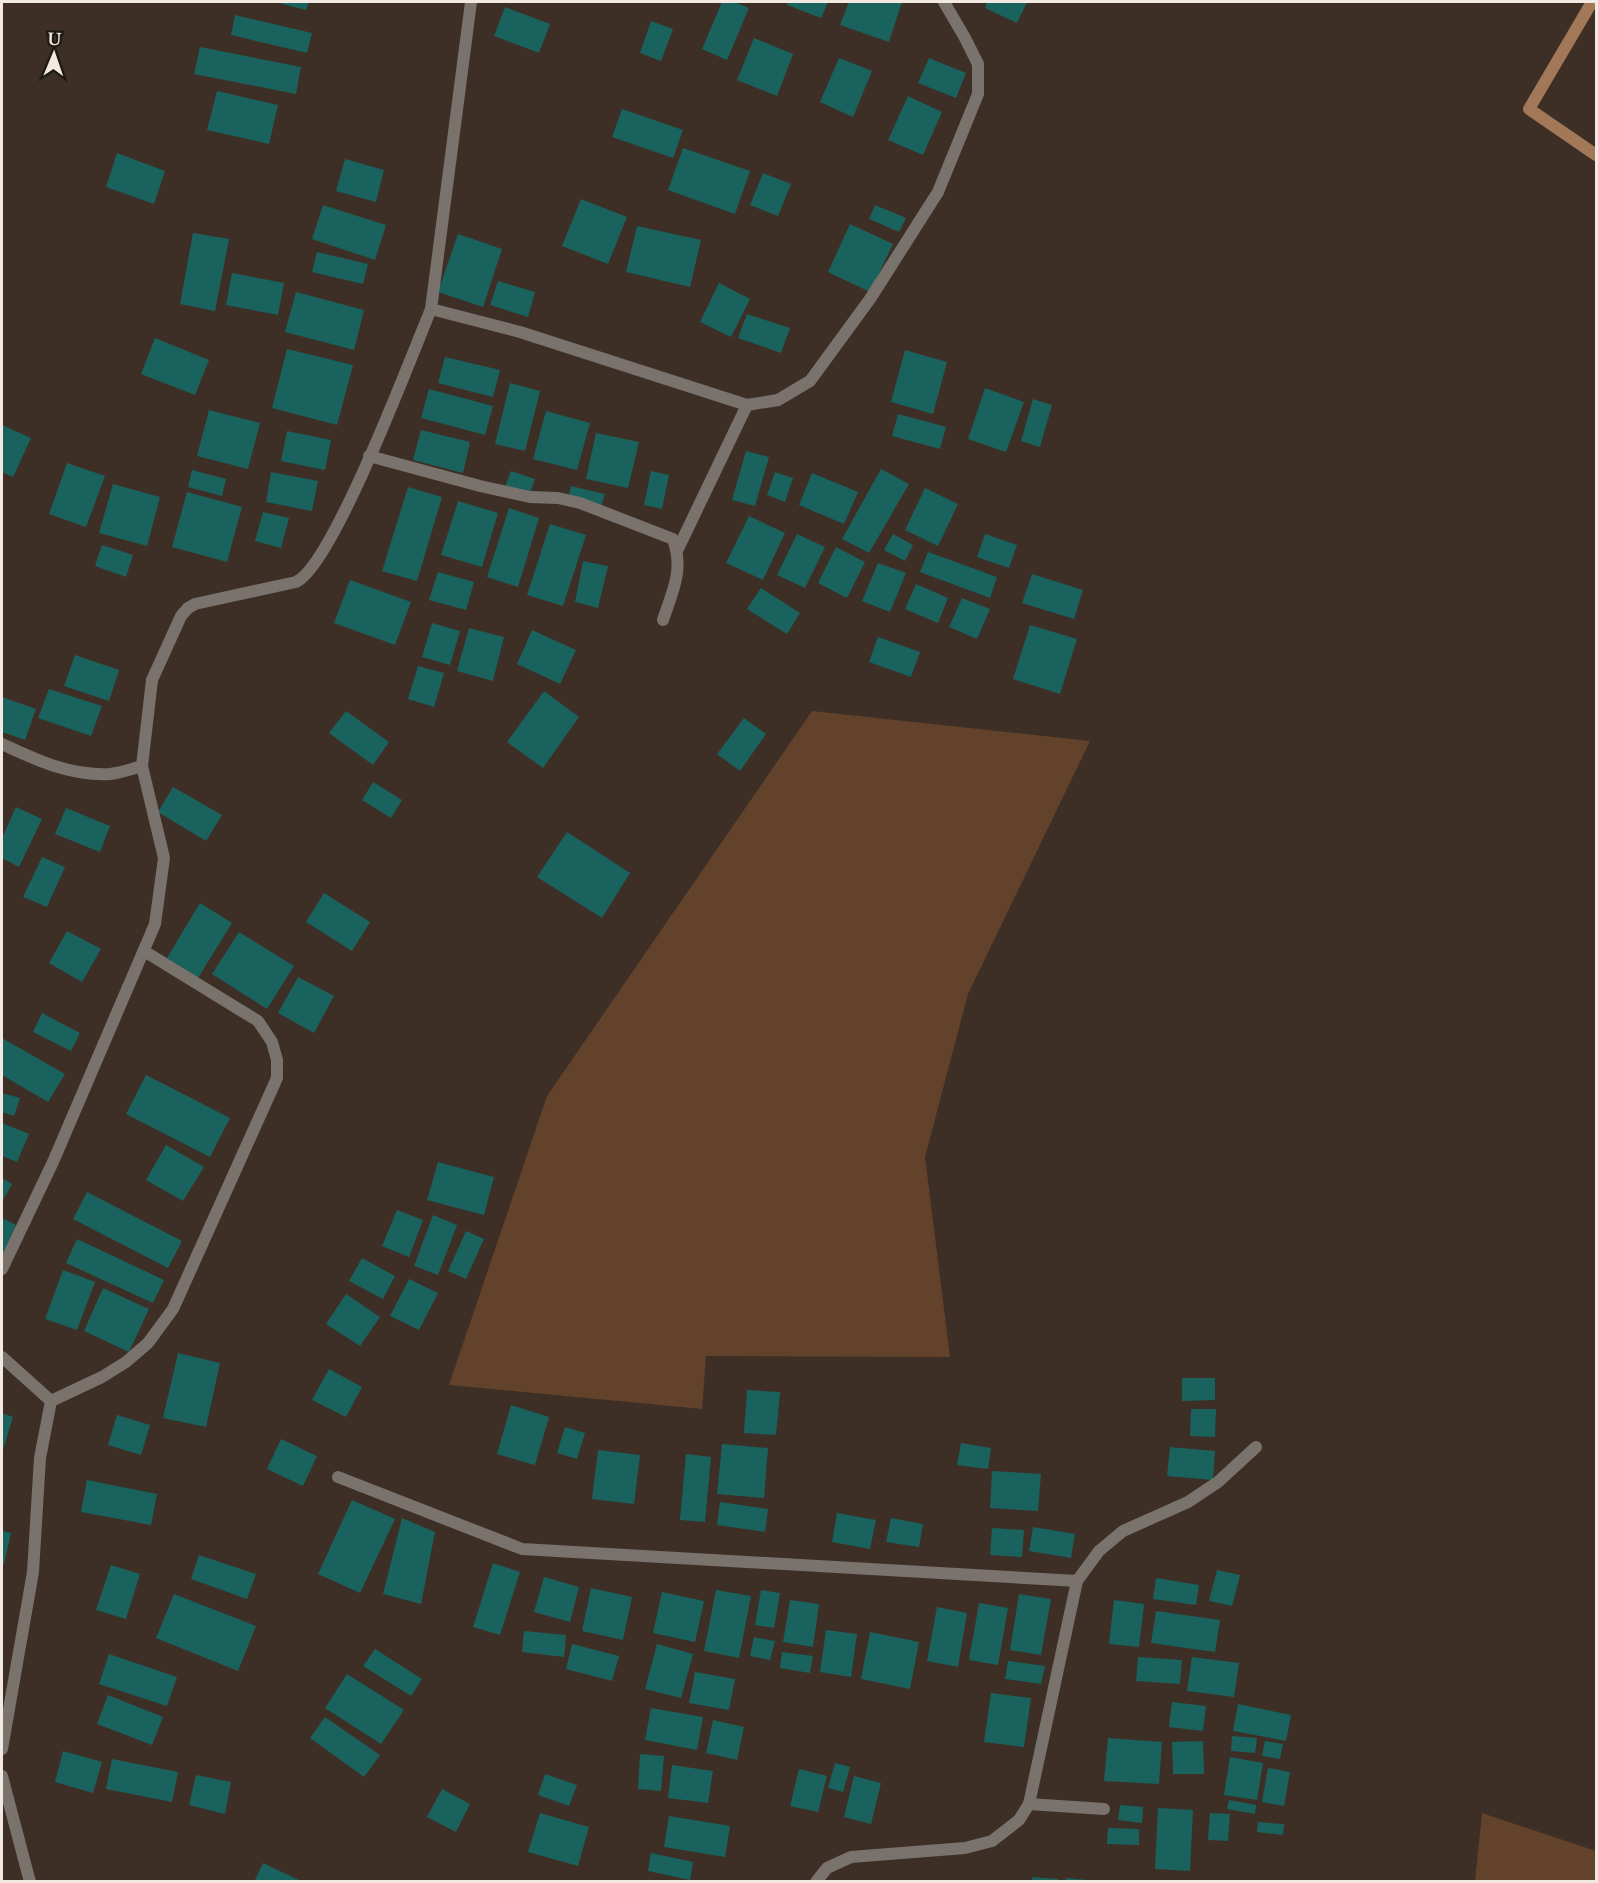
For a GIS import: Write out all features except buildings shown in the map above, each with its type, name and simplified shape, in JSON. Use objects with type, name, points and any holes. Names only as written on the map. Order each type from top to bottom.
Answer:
[{"type":"street","points":[[2,1269],[53,1162],[155,924],[164,858],[142,766],[152,680],[181,616],[195,603],[303,579],[338,527],[431,309],[471,2]]},
{"type":"street","points":[[431,309],[520,332],[747,405],[778,399],[810,381],[870,299],[938,192],[978,94],[978,64],[944,2]]},
{"type":"street","points":[[677,551],[747,405]]},
{"type":"street","points":[[369,456],[480,486],[530,497],[558,498],[580,503],[673,538],[677,551],[678,576],[663,620]]},
{"type":"street","points":[[2,744],[44,764],[73,772],[111,774],[142,766]]},
{"type":"street","points":[[51,1401],[102,1377],[126,1362],[148,1343],[173,1309],[277,1078],[277,1060],[272,1042],[258,1021],[144,951]]},
{"type":"street","points":[[2,1357],[51,1401]]},
{"type":"street","points":[[2,1749],[33,1572],[40,1458],[51,1401]]},
{"type":"street","points":[[816,1881],[827,1868],[851,1857],[965,1848],[992,1841],[1018,1820],[1029,1804],[1077,1581],[1099,1551],[1124,1532],[1188,1502],[1218,1482],[1256,1447]]},
{"type":"street","points":[[338,1477],[522,1549],[1077,1581]]},
{"type":"street","points":[[2,1776],[30,1881]]},
{"type":"street","points":[[1029,1804],[1104,1809]]},
{"type":"shaded area","points":[[812,711],[1090,741],[968,994],[925,1157],[950,1357],[706,1356],[702,1409],[449,1385],[547,1096]]},
{"type":"shaded area","points":[[1482,1813],[1596,1851],[1596,1881],[1475,1881]]},
{"type":"waterway","points":[[1592,2],[1529,109],[1596,155]]}]
